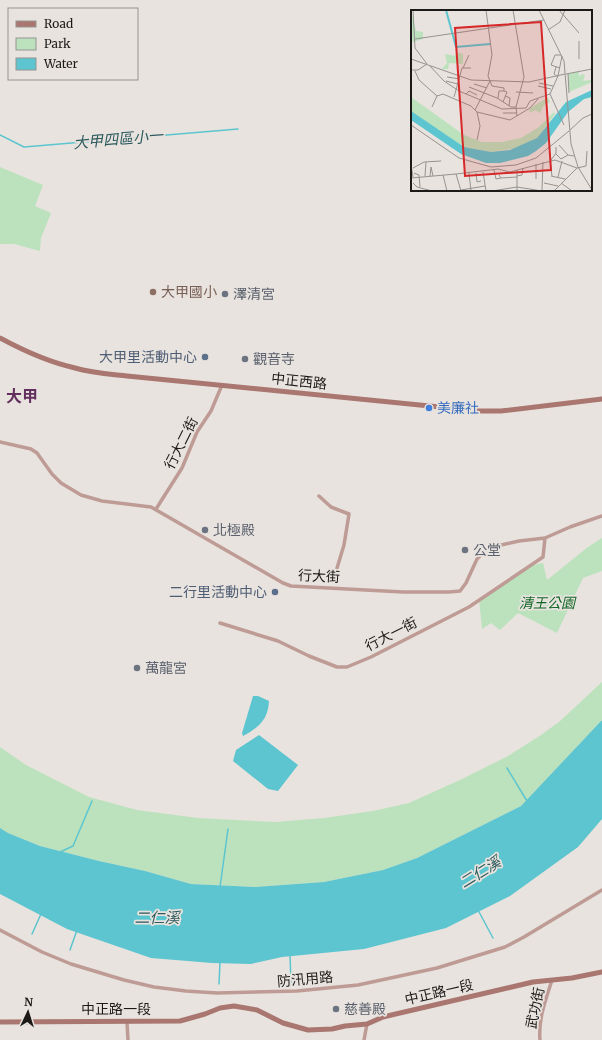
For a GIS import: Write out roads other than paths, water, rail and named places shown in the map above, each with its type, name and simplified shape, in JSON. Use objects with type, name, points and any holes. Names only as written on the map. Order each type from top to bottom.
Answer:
[{"type":"street","name":"中正西路","points":[[0,338],[42,358],[76,369],[127,376],[480,411],[501,411],[602,400]]},
{"type":"street","name":"行大二街","points":[[156,509],[182,468],[197,432],[211,411],[222,385]]},
{"type":"street","name":"行大街","points":[[0,442],[37,453],[52,474],[61,483],[81,495],[102,501],[145,505],[156,509],[283,583],[291,586],[403,592],[442,593],[460,591],[466,583],[477,559],[488,548],[519,541],[545,538],[570,527],[602,516]]},
{"type":"street","points":[[319,496],[331,507],[349,514],[344,545],[337,568]]},
{"type":"street","name":"行大一街","points":[[220,622],[278,641],[309,656],[337,667],[347,667],[371,657],[486,596],[543,557],[545,538]]},
{"type":"street","name":"防汛用路","points":[[0,930],[42,952],[71,964],[146,985],[186,991],[218,993],[297,991],[358,985],[430,970],[505,947],[524,938],[602,890]]},
{"type":"street","name":"中正路一段","points":[[0,1022],[127,1022],[180,1020],[205,1014],[220,1008],[234,1006],[257,1010],[283,1023],[308,1030],[332,1029],[366,1024],[383,1017],[533,982],[602,972]]},
{"type":"street","name":"武功街","points":[[540,1040],[543,1007],[552,980]]},
{"type":"street","points":[[127,1022],[128,1040]]},
{"type":"street","points":[[364,1040],[366,1024]]},
{"type":"water","points":[[253,696],[258,696],[269,701],[267,713],[265,718],[258,726],[243,736],[242,733]]},
{"type":"water","name":"二仁溪","points":[[602,720],[602,819],[578,847],[510,896],[446,928],[364,949],[282,957],[251,964],[212,963],[151,958],[67,929],[0,894],[0,828],[8,833],[40,846],[145,871],[191,884],[255,887],[324,882],[383,870],[417,858],[521,806]]},
{"type":"water","points":[[259,735],[298,765],[278,791],[268,789],[233,761],[236,750]]},
{"type":"waterway","name":"大甲四區小一","points":[[0,135],[24,147],[238,129]]},
{"type":"waterway","points":[[507,768],[527,801]]},
{"type":"waterway","points":[[60,852],[73,846],[92,801]]},
{"type":"waterway","points":[[220,887],[228,829]]},
{"type":"waterway","points":[[478,910],[493,938]]},
{"type":"waterway","points":[[32,934],[41,914]]},
{"type":"waterway","points":[[70,950],[77,930]]},
{"type":"waterway","points":[[290,955],[291,983]]},
{"type":"waterway","points":[[219,984],[220,962]]},
{"type":"place","name":"大甲國小","points":[[153,292]]},
{"type":"place","name":"澤清宮","points":[[225,294]]},
{"type":"place","name":"大甲里活動中心","points":[[205,357]]},
{"type":"place","name":"觀音寺","points":[[245,359]]},
{"type":"place","name":"美廉社","points":[[429,408]]},
{"type":"place","name":"北極殿","points":[[205,530]]},
{"type":"place","name":"公堂","points":[[465,550]]},
{"type":"place","name":"二行里活動中心","points":[[275,592]]},
{"type":"place","name":"萬龍宮","points":[[137,668]]},
{"type":"place","name":"慈善殿","points":[[336,1009]]},
{"type":"district","name":"大甲","points":[[22,396]]},
{"type":"park label","name":"清王公園","points":[[547,603]]}]
